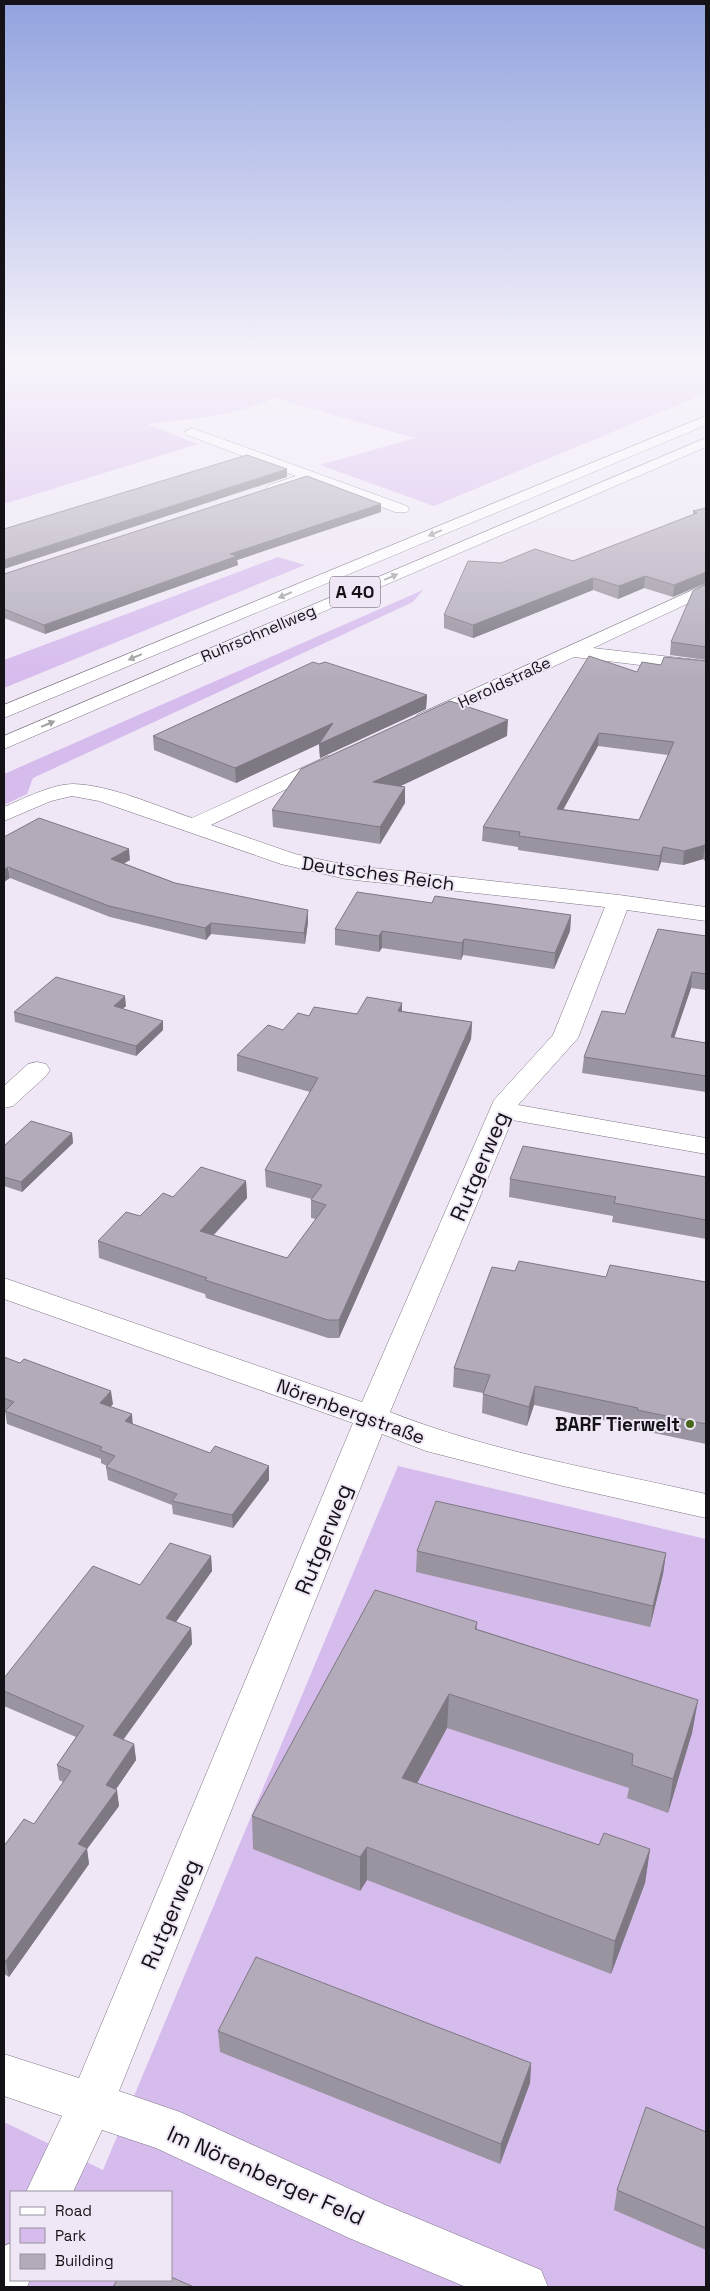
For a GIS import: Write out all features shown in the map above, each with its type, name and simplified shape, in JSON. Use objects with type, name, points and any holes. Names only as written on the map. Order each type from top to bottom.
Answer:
[{"type":"main road","points":[[292,469],[401,509]]},
{"type":"main road","name":"Ruhrschnellweg","points":[[4,712],[588,469]]},
{"type":"main road","name":"Ruhrschnellweg","points":[[4,743],[643,469]]},
{"type":"main road","points":[[255,494],[311,476]]},
{"type":"main road","name":"Heroldstraße","points":[[410,725],[706,589]]},
{"type":"main road","points":[[572,651],[706,667]]},
{"type":"main road","points":[[194,826],[347,754]]},
{"type":"main road","name":"Deutsches Reich","points":[[4,815],[44,797],[72,790],[103,795],[289,859],[346,872],[620,902],[706,914]]},
{"type":"main road","name":"Rutgerweg","points":[[49,2191],[91,2104],[372,1417],[507,1100],[565,1038],[620,902]]},
{"type":"main road","points":[[4,1100],[37,1070]]},
{"type":"main road","points":[[503,1110],[706,1146]]},
{"type":"main road","name":"Nörenbergstraße","points":[[4,1288],[372,1417],[426,1439],[563,1474],[706,1506]]},
{"type":"main road","name":"Im Nörenberger Feld","points":[[4,2075],[11,2080],[164,2128],[366,2220],[524,2287]]},
{"type":"main road","points":[[4,2281],[10,2269]]},
{"type":"green space","points":[[4,469],[117,469],[4,504]]},
{"type":"green space","points":[[331,469],[523,469],[434,506]]},
{"type":"green space","points":[[278,557],[305,565],[4,688],[4,660]]},
{"type":"green space","points":[[423,590],[413,602],[33,778],[27,794],[4,805],[4,774]]},
{"type":"green space","points":[[398,1466],[706,1539],[706,2287],[4,2287],[4,2122],[103,2170]]},
{"type":"building","points":[[201,469],[287,469],[4,560],[4,529]]},
{"type":"building","points":[[307,476],[381,504],[230,554],[237,556],[44,625],[4,609],[4,574]]},
{"type":"building","points":[[706,508],[706,572],[674,585],[645,576],[619,586],[593,578],[473,625],[444,615],[468,561],[501,563],[535,549],[573,561],[697,513],[693,511]]},
{"type":"building","points":[[706,584],[706,647],[671,642],[693,591]]},
{"type":"building","points":[[589,656],[637,672],[642,662],[661,665],[664,657],[706,661],[706,846],[684,851],[663,847],[660,856],[519,836],[520,832],[483,827]],"holes":[[[599,733],[674,742],[639,820],[557,809]]]},
{"type":"building","points":[[313,662],[319,664],[325,662],[427,695],[319,744],[333,723],[235,768],[153,736]]},
{"type":"building","points":[[450,701],[508,720],[373,782],[405,787],[380,827],[272,810],[301,769]]},
{"type":"building","points":[[39,818],[129,849],[111,859],[175,883],[308,910],[304,933],[211,923],[205,928],[109,906],[8,867],[4,870],[4,837]]},
{"type":"building","points":[[357,892],[432,903],[435,896],[571,915],[555,953],[464,939],[462,943],[382,931],[379,936],[335,929]]},
{"type":"building","points":[[658,929],[706,936],[706,974],[692,972],[671,1037],[706,1043],[706,1076],[584,1057],[602,1011],[625,1014]]},
{"type":"building","points":[[56,977],[125,996],[114,1006],[163,1021],[136,1046],[14,1012]]},
{"type":"building","points":[[367,997],[402,1003],[398,1011],[472,1022],[339,1320],[328,1320],[205,1280],[207,1278],[98,1241],[126,1212],[140,1216],[163,1193],[173,1197],[201,1167],[246,1181],[200,1231],[287,1258],[326,1205],[311,1200],[322,1185],[265,1170],[318,1078],[237,1055],[268,1025],[283,1030],[298,1013],[309,1016],[314,1007],[357,1014]]},
{"type":"building","points":[[31,1121],[72,1133],[21,1182],[4,1177],[4,1146]]},
{"type":"building","points":[[523,1146],[706,1177],[706,1220],[614,1203],[616,1197],[510,1179]]},
{"type":"building","points":[[519,1261],[606,1277],[610,1265],[706,1282],[706,1424],[535,1386],[529,1407],[483,1394],[490,1375],[454,1368],[492,1267],[515,1271]]},
{"type":"building","points":[[4,1357],[20,1363],[24,1359],[111,1391],[100,1403],[132,1414],[125,1421],[210,1453],[215,1446],[269,1466],[232,1515],[172,1501],[177,1494],[106,1467],[115,1456],[100,1450],[102,1447],[5,1411],[14,1402],[4,1398]]},
{"type":"building","points":[[436,1501],[666,1553],[653,1606],[417,1551]]},
{"type":"building","points":[[170,1543],[211,1556],[166,1618],[191,1628],[113,1735],[134,1744],[106,1785],[117,1790],[78,1844],[87,1848],[6,1961],[4,1960],[4,1846],[24,1819],[34,1824],[71,1771],[57,1765],[84,1726],[4,1691],[4,1678],[93,1566],[140,1585]]},
{"type":"building","points":[[375,1590],[477,1622],[475,1629],[698,1700],[673,1779],[632,1765],[633,1754],[449,1694],[402,1778],[599,1845],[604,1833],[650,1849],[615,1941],[367,1847],[360,1857],[252,1816]]},
{"type":"building","points":[[256,1957],[531,2063],[501,2144],[218,2031]]},
{"type":"building","points":[[646,2107],[706,2132],[706,2228],[617,2190]]},
{"type":"building","points":[[172,2277],[194,2287],[113,2287],[116,2281],[172,2281]]},
{"type":"place","name":"BARF Tierwelt","points":[[690,1424]]}]
